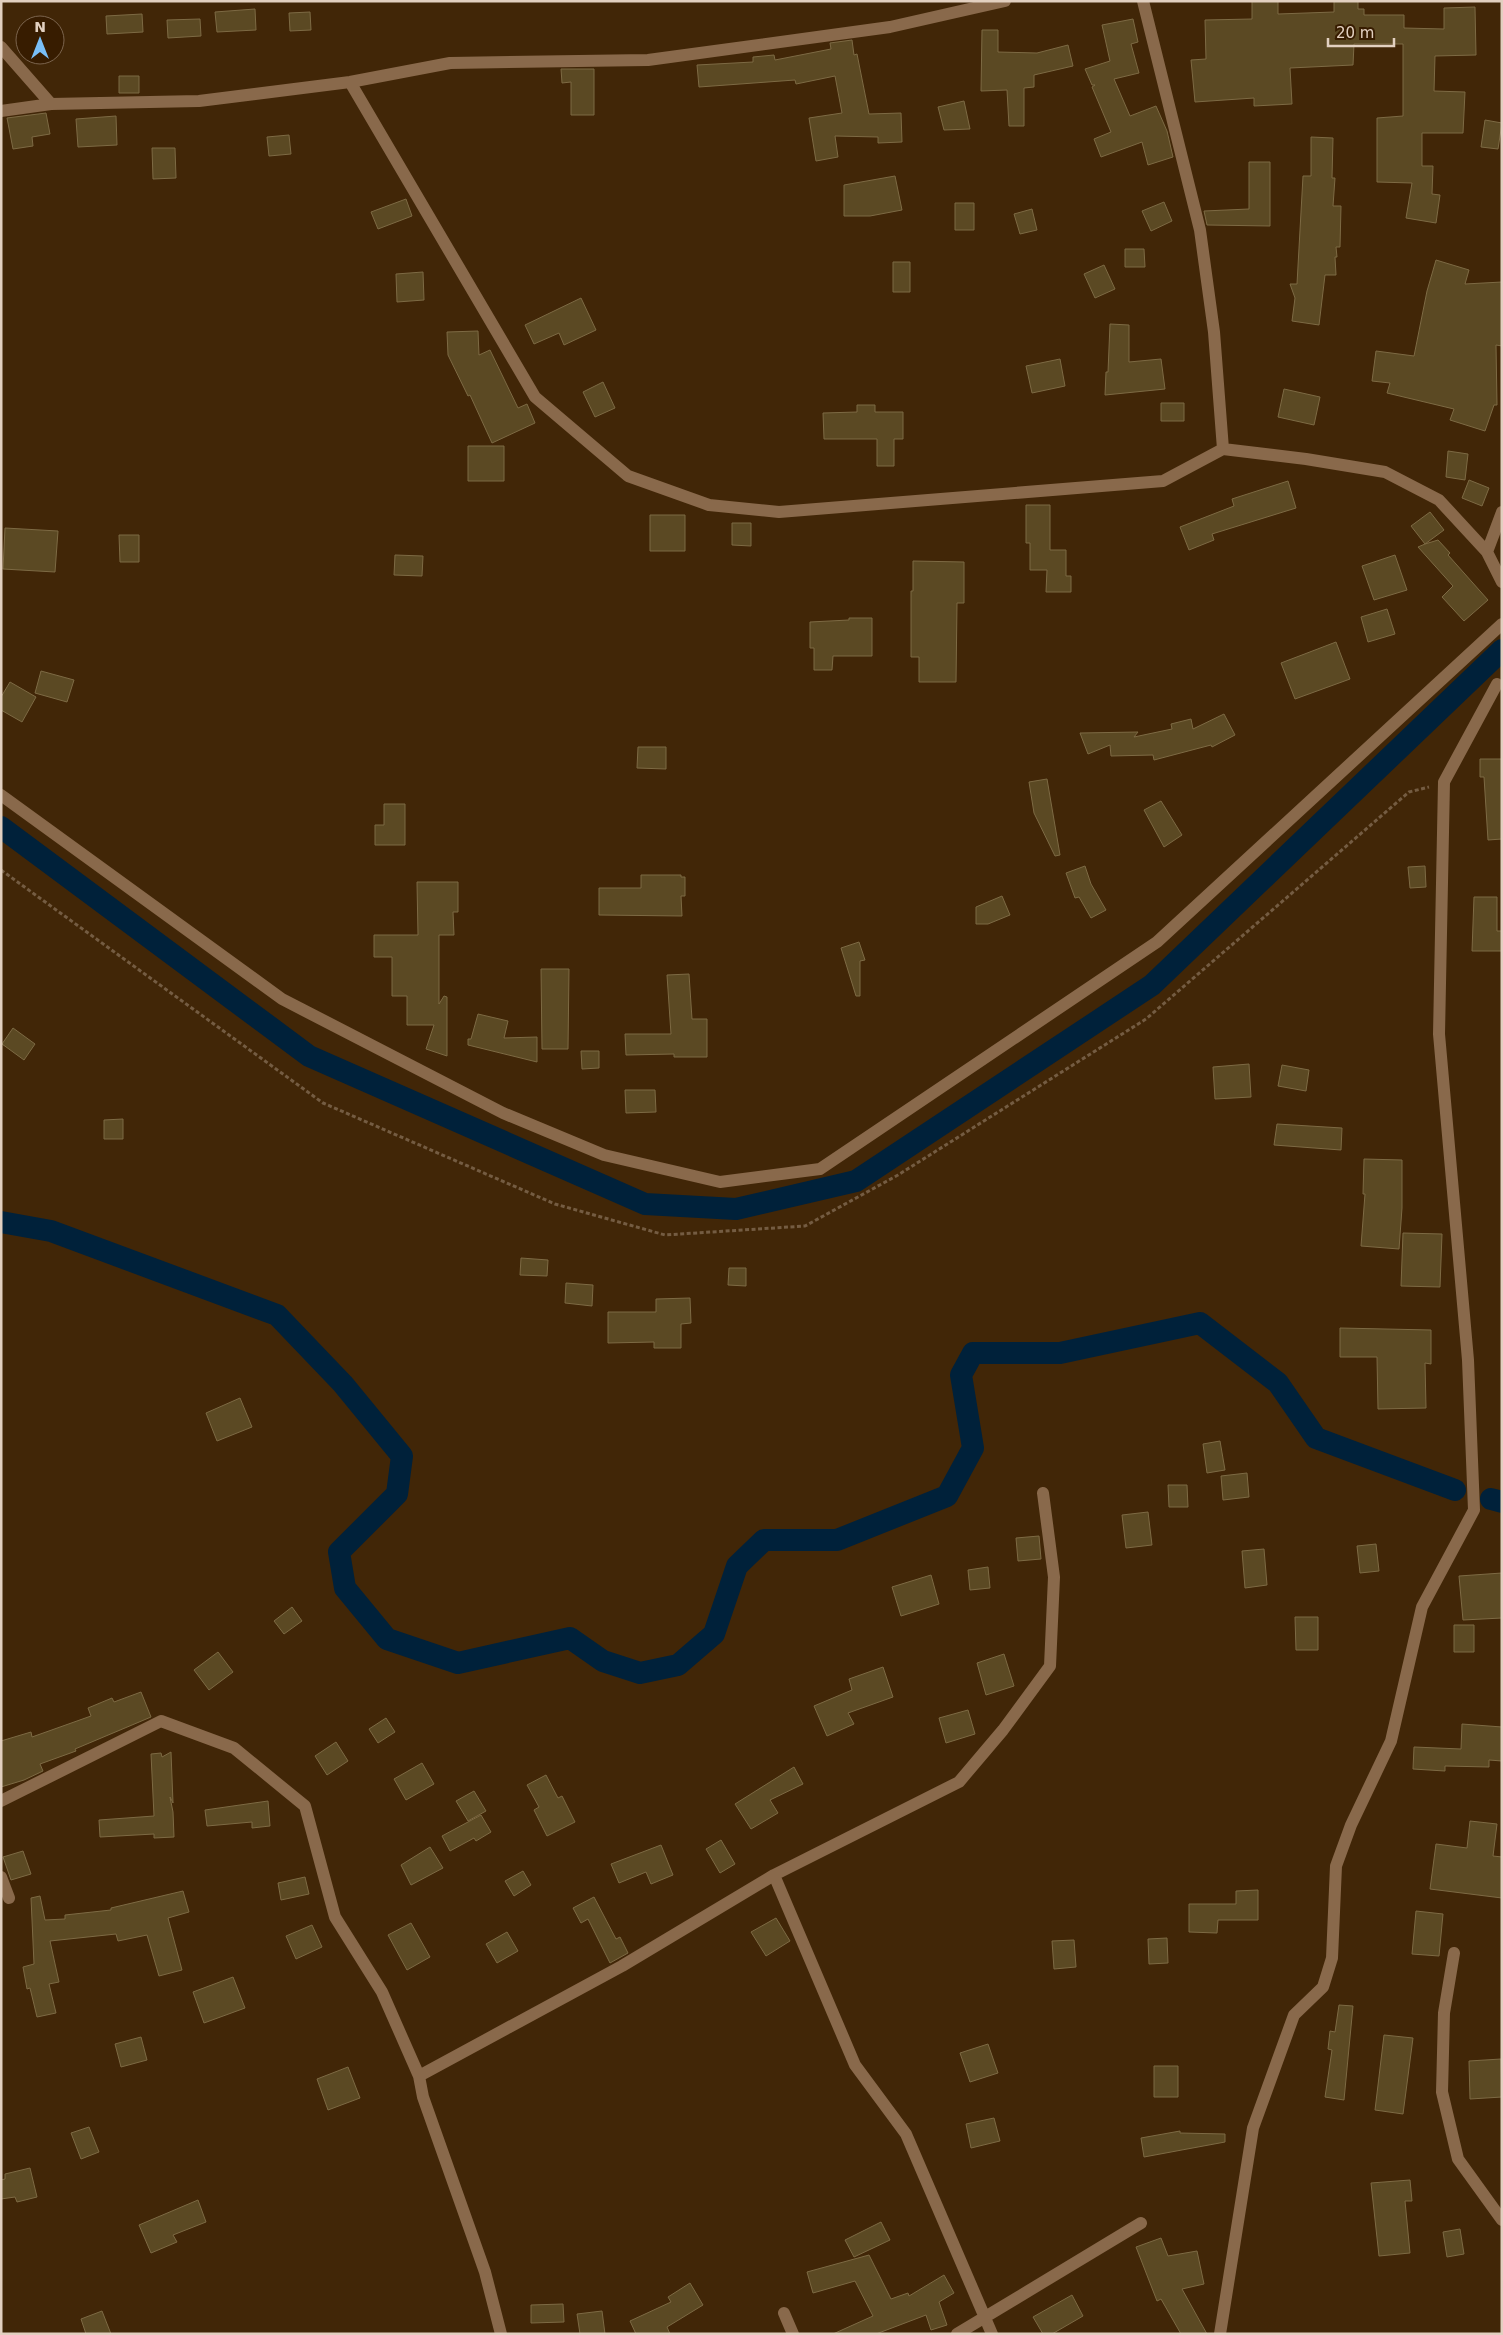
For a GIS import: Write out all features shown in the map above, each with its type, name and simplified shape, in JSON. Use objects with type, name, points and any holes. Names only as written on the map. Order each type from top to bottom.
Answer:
[{"type":"street","points":[[1,111],[51,104],[199,101],[350,82],[450,63],[648,60],[890,27],[1005,1]]},
{"type":"street","points":[[1143,1],[1200,230],[1214,332],[1223,449]]},
{"type":"street","points":[[1,48],[51,104]]},
{"type":"street","points":[[350,82],[535,397],[628,476],[709,505],[779,512],[1162,481],[1223,449],[1306,459],[1385,472],[1439,500],[1487,552],[1502,582]]},
{"type":"street","points":[[1487,552],[1502,512]]},
{"type":"street","points":[[1,795],[282,999],[513,1116],[604,1155],[720,1182],[820,1169],[1157,942],[1502,624]]},
{"type":"street","points":[[1220,2334],[1253,2128],[1294,2015],[1323,1987],[1332,1958],[1336,1866],[1351,1825],[1391,1741],[1422,1607],[1474,1510],[1468,1360],[1439,1034],[1444,782],[1497,684]]},
{"type":"street","points":[[419,2076],[622,1966],[774,1875],[959,1782],[1003,1730],[1050,1666],[1054,1576],[1043,1492]]},
{"type":"street","points":[[1,1801],[161,1721],[234,1748],[305,1806],[334,1917],[382,1992],[419,2076],[423,2097],[485,2272],[501,2334]]},
{"type":"street","points":[[774,1875],[855,2065],[906,2134],[992,2334]]},
{"type":"street","points":[[1,1877],[10,1898]]},
{"type":"street","points":[[1454,1953],[1444,2014],[1442,2092],[1458,2159],[1502,2220]]},
{"type":"street","points":[[957,2334],[1141,2223]]},
{"type":"street","points":[[784,2313],[793,2334]]},
{"type":"path","points":[[1,870],[323,1104],[555,1204],[666,1235],[805,1226],[898,1175],[1146,1019],[1409,792],[1444,782]]},
{"type":"building","points":[[1252,1],[1278,1],[1278,14],[1334,12],[1334,1],[1358,1],[1358,9],[1364,9],[1364,15],[1404,15],[1404,28],[1444,29],[1444,8],[1475,7],[1476,55],[1435,56],[1434,91],[1465,92],[1463,133],[1422,133],[1422,166],[1433,166],[1432,194],[1440,195],[1436,223],[1406,218],[1412,183],[1377,182],[1377,118],[1403,116],[1403,44],[1354,44],[1353,65],[1290,68],[1292,104],[1254,106],[1254,98],[1195,102],[1191,60],[1206,59],[1205,20],[1252,19]]},
{"type":"building","points":[[255,9],[256,30],[217,32],[215,12]]},
{"type":"building","points":[[310,12],[311,30],[290,31],[289,13]]},
{"type":"building","points":[[142,14],[143,32],[107,34],[106,16]]},
{"type":"building","points":[[200,19],[201,36],[168,38],[167,20]]},
{"type":"building","points":[[1133,19],[1138,42],[1131,44],[1139,73],[1114,79],[1130,116],[1156,106],[1167,131],[1173,157],[1148,165],[1142,142],[1101,157],[1094,139],[1111,132],[1092,87],[1095,85],[1092,85],[1085,69],[1110,61],[1102,25]]},
{"type":"building","points":[[982,30],[998,30],[998,52],[1037,53],[1068,45],[1073,66],[1034,75],[1034,87],[1024,88],[1024,126],[1009,126],[1007,90],[981,91]]},
{"type":"building","points":[[852,40],[854,55],[857,54],[869,114],[901,113],[902,142],[878,143],[878,137],[835,136],[838,157],[816,161],[809,118],[842,113],[835,76],[796,84],[795,80],[699,87],[697,65],[753,62],[753,57],[774,55],[775,60],[831,49],[830,43]]},
{"type":"building","points":[[561,69],[594,69],[594,115],[571,115],[571,82],[562,83]]},
{"type":"building","points":[[119,76],[139,76],[139,93],[119,93]]},
{"type":"building","points":[[964,101],[970,129],[944,130],[938,107]]},
{"type":"building","points":[[46,113],[50,134],[32,137],[33,146],[13,149],[7,118]]},
{"type":"building","points":[[116,116],[117,145],[78,147],[76,119]]},
{"type":"building","points":[[1485,120],[1502,123],[1498,149],[1481,147]]},
{"type":"building","points":[[289,135],[291,154],[269,156],[267,137]]},
{"type":"building","points":[[1311,137],[1333,138],[1332,178],[1335,178],[1333,206],[1341,206],[1340,247],[1336,247],[1337,257],[1335,257],[1336,275],[1325,275],[1319,325],[1292,321],[1295,298],[1290,284],[1297,284],[1303,176],[1311,176]]},
{"type":"building","points":[[152,148],[175,148],[176,178],[153,179]]},
{"type":"building","points":[[1249,162],[1270,162],[1270,226],[1207,225],[1204,211],[1249,209]]},
{"type":"building","points":[[895,176],[902,210],[870,216],[844,216],[844,185]]},
{"type":"building","points":[[406,199],[412,216],[378,229],[371,212]]},
{"type":"building","points":[[1164,202],[1172,221],[1151,231],[1142,211]]},
{"type":"building","points":[[955,203],[974,203],[974,230],[955,230]]},
{"type":"building","points":[[1032,209],[1037,230],[1020,234],[1014,214]]},
{"type":"building","points":[[1125,249],[1144,249],[1145,267],[1125,267]]},
{"type":"building","points":[[1436,260],[1469,270],[1465,284],[1502,282],[1502,346],[1496,345],[1497,405],[1494,405],[1485,431],[1450,420],[1454,409],[1387,393],[1390,383],[1372,381],[1376,351],[1414,356],[1427,291]]},
{"type":"building","points":[[893,262],[910,262],[910,292],[893,292]]},
{"type":"building","points":[[1104,265],[1115,289],[1095,298],[1084,274]]},
{"type":"building","points":[[423,272],[424,300],[397,302],[396,274]]},
{"type":"building","points":[[581,298],[596,330],[564,345],[559,333],[534,344],[525,325]]},
{"type":"building","points":[[1110,324],[1129,325],[1129,362],[1161,359],[1165,389],[1105,395]]},
{"type":"building","points":[[478,331],[479,355],[490,350],[518,408],[527,404],[535,423],[492,443],[470,395],[468,396],[448,355],[447,332]]},
{"type":"building","points":[[1060,359],[1065,386],[1032,393],[1026,366]]},
{"type":"building","points":[[603,382],[615,408],[595,417],[583,392]]},
{"type":"building","points":[[1284,389],[1320,397],[1314,425],[1278,417]]},
{"type":"building","points":[[1161,403],[1184,403],[1184,421],[1161,421]]},
{"type":"building","points":[[857,405],[875,405],[875,412],[903,412],[903,439],[894,439],[894,466],[877,466],[877,439],[824,439],[823,413],[857,412]]},
{"type":"building","points":[[468,446],[504,446],[504,481],[468,481]]},
{"type":"building","points":[[1448,451],[1468,454],[1465,480],[1446,477]]},
{"type":"building","points":[[1469,480],[1489,488],[1482,506],[1462,498]]},
{"type":"building","points":[[1288,481],[1296,508],[1212,534],[1214,540],[1189,550],[1180,527],[1234,506],[1232,499]]},
{"type":"building","points":[[1026,505],[1050,505],[1050,550],[1066,550],[1066,576],[1071,576],[1071,592],[1046,592],[1047,570],[1030,570],[1030,543],[1026,543]]},
{"type":"building","points":[[1430,512],[1444,530],[1425,544],[1411,526]]},
{"type":"building","points":[[650,515],[685,515],[685,551],[650,551]]},
{"type":"building","points":[[732,523],[751,523],[751,546],[732,545]]},
{"type":"building","points":[[5,528],[58,531],[55,572],[3,569]]},
{"type":"building","points":[[119,535],[139,535],[139,562],[120,562]]},
{"type":"building","points":[[1438,540],[1450,553],[1448,555],[1488,600],[1464,621],[1442,597],[1453,586],[1418,547]]},
{"type":"building","points":[[395,555],[423,556],[422,576],[394,575]]},
{"type":"building","points":[[1395,555],[1407,590],[1374,600],[1362,566]]},
{"type":"building","points":[[913,561],[964,562],[964,603],[957,603],[956,682],[919,682],[919,657],[911,657]]},
{"type":"building","points":[[1387,609],[1395,634],[1368,642],[1361,617]]},
{"type":"building","points":[[849,618],[872,618],[872,656],[833,656],[832,670],[814,670],[814,648],[810,648],[810,622],[849,620]]},
{"type":"building","points":[[1336,642],[1350,679],[1295,699],[1281,663]]},
{"type":"building","points":[[41,671],[74,680],[67,702],[35,693]]},
{"type":"building","points":[[10,682],[36,697],[22,722],[1,710],[1,697]]},
{"type":"building","points":[[1224,714],[1235,735],[1212,747],[1211,745],[1154,760],[1153,755],[1111,756],[1110,745],[1088,754],[1080,733],[1138,732],[1134,737],[1172,729],[1171,724],[1191,719],[1193,729]]},
{"type":"building","points":[[638,747],[666,747],[666,769],[637,768]]},
{"type":"building","points":[[1480,759],[1502,759],[1502,839],[1488,840],[1484,777],[1480,777]]},
{"type":"building","points":[[1047,779],[1060,855],[1055,856],[1034,813],[1029,782]]},
{"type":"building","points":[[1161,801],[1182,835],[1164,847],[1144,810]]},
{"type":"building","points":[[384,804],[405,804],[405,845],[375,845],[375,825],[384,825]]},
{"type":"building","points":[[1085,866],[1091,884],[1106,910],[1091,918],[1079,897],[1075,898],[1066,873]]},
{"type":"building","points":[[1425,866],[1426,887],[1410,888],[1408,867]]},
{"type":"building","points":[[641,875],[681,875],[681,877],[685,877],[685,896],[681,896],[682,916],[599,915],[599,888],[641,888]]},
{"type":"building","points":[[417,882],[458,882],[458,912],[453,912],[454,935],[439,935],[439,1004],[444,996],[447,997],[447,1056],[426,1049],[434,1025],[407,1025],[407,996],[392,996],[392,957],[374,957],[374,935],[418,935]]},
{"type":"building","points":[[1002,896],[1010,915],[988,924],[976,924],[976,907]]},
{"type":"building","points":[[1474,897],[1497,897],[1497,931],[1502,931],[1502,951],[1472,951]]},
{"type":"building","points":[[859,942],[865,960],[860,961],[860,996],[856,996],[841,948]]},
{"type":"building","points":[[541,969],[569,969],[568,1049],[542,1049]]},
{"type":"building","points":[[689,974],[692,1019],[707,1019],[707,1057],[674,1057],[674,1054],[626,1055],[625,1034],[671,1034],[667,975]]},
{"type":"building","points":[[478,1014],[508,1021],[504,1038],[537,1037],[537,1062],[468,1045],[468,1039],[471,1039]]},
{"type":"building","points":[[13,1028],[35,1044],[24,1060],[2,1044]]},
{"type":"building","points":[[581,1051],[599,1051],[599,1068],[582,1069]]},
{"type":"building","points":[[1249,1064],[1251,1097],[1215,1099],[1213,1067]]},
{"type":"building","points":[[1282,1065],[1309,1070],[1306,1091],[1278,1086]]},
{"type":"building","points":[[625,1090],[655,1090],[656,1112],[626,1113]]},
{"type":"building","points":[[123,1119],[123,1139],[104,1139],[104,1120]]},
{"type":"building","points":[[1277,1124],[1342,1128],[1341,1150],[1274,1145]]},
{"type":"building","points":[[1364,1159],[1402,1160],[1402,1208],[1399,1249],[1361,1246],[1365,1194],[1363,1194]]},
{"type":"building","points":[[1403,1233],[1442,1234],[1440,1287],[1401,1286]]},
{"type":"building","points":[[521,1258],[548,1260],[547,1276],[520,1275]]},
{"type":"building","points":[[729,1268],[746,1268],[746,1286],[728,1285]]},
{"type":"building","points":[[566,1283],[593,1285],[592,1306],[565,1303]]},
{"type":"building","points":[[690,1298],[691,1323],[681,1324],[681,1348],[654,1348],[654,1342],[608,1343],[608,1312],[656,1312],[656,1299]]},
{"type":"building","points":[[1340,1328],[1431,1330],[1431,1364],[1425,1363],[1426,1408],[1378,1409],[1377,1357],[1340,1357]]},
{"type":"building","points":[[240,1398],[252,1427],[217,1441],[206,1413]]},
{"type":"building","points":[[1220,1441],[1225,1470],[1207,1473],[1203,1444]]},
{"type":"building","points":[[1247,1473],[1249,1497],[1223,1500],[1221,1476]]},
{"type":"building","points":[[1168,1485],[1187,1485],[1188,1507],[1169,1507]]},
{"type":"building","points":[[1148,1512],[1152,1545],[1126,1548],[1122,1515]]},
{"type":"building","points":[[1039,1536],[1041,1559],[1018,1561],[1016,1538]]},
{"type":"building","points":[[1376,1544],[1379,1571],[1360,1573],[1357,1546]]},
{"type":"building","points":[[1264,1549],[1267,1585],[1245,1588],[1242,1551]]},
{"type":"building","points":[[988,1567],[990,1588],[970,1590],[968,1570]]},
{"type":"building","points":[[1502,1573],[1502,1618],[1463,1620],[1459,1576]]},
{"type":"building","points":[[931,1575],[939,1604],[901,1616],[892,1587]]},
{"type":"building","points":[[292,1607],[302,1621],[284,1634],[274,1621]]},
{"type":"building","points":[[1295,1617],[1318,1617],[1318,1650],[1296,1650]]},
{"type":"building","points":[[1454,1625],[1474,1625],[1474,1652],[1454,1652]]},
{"type":"building","points":[[218,1652],[233,1672],[209,1690],[194,1670]]},
{"type":"building","points":[[1004,1654],[1014,1686],[986,1695],[977,1663]]},
{"type":"building","points":[[883,1667],[893,1697],[848,1713],[854,1724],[827,1736],[814,1706],[852,1690],[849,1679]]},
{"type":"building","points":[[141,1692],[151,1717],[75,1749],[76,1751],[40,1764],[43,1771],[24,1780],[1,1787],[1,1741],[31,1732],[32,1737],[91,1716],[88,1708],[112,1698],[114,1702]]},
{"type":"building","points":[[968,1710],[975,1734],[946,1743],[939,1718]]},
{"type":"building","points":[[386,1718],[395,1732],[378,1743],[369,1729]]},
{"type":"building","points":[[1462,1724],[1502,1727],[1502,1761],[1489,1760],[1489,1767],[1445,1766],[1445,1771],[1413,1769],[1414,1747],[1461,1749]]},
{"type":"building","points":[[336,1742],[348,1761],[327,1775],[315,1756]]},
{"type":"building","points":[[171,1752],[173,1803],[170,1797],[174,1837],[154,1838],[154,1834],[100,1837],[99,1820],[154,1816],[151,1754],[161,1753],[162,1757]]},
{"type":"building","points":[[422,1763],[434,1784],[406,1800],[394,1779]]},
{"type":"building","points":[[794,1767],[803,1784],[770,1800],[778,1813],[751,1829],[735,1804]]},
{"type":"building","points":[[546,1775],[558,1798],[562,1796],[575,1822],[547,1836],[534,1810],[539,1807],[527,1785]]},
{"type":"building","points":[[474,1791],[486,1811],[468,1821],[456,1801]]},
{"type":"building","points":[[268,1801],[270,1826],[252,1828],[252,1822],[207,1826],[205,1810]]},
{"type":"building","points":[[481,1815],[491,1832],[476,1841],[474,1838],[450,1851],[442,1836]]},
{"type":"building","points":[[1470,1821],[1497,1824],[1493,1856],[1502,1857],[1502,1898],[1430,1889],[1436,1844],[1467,1848]]},
{"type":"building","points":[[721,1840],[735,1864],[720,1873],[706,1849]]},
{"type":"building","points":[[661,1845],[673,1875],[651,1884],[646,1872],[619,1883],[611,1864]]},
{"type":"building","points":[[430,1847],[443,1868],[411,1885],[401,1865]]},
{"type":"building","points":[[23,1851],[31,1874],[11,1880],[3,1857]]},
{"type":"building","points":[[523,1871],[531,1885],[514,1896],[505,1881]]},
{"type":"building","points":[[305,1877],[309,1894],[281,1900],[278,1883]]},
{"type":"building","points":[[1258,1890],[1258,1920],[1218,1920],[1217,1933],[1189,1932],[1189,1904],[1236,1904],[1236,1891]]},
{"type":"building","points":[[183,1891],[189,1912],[168,1918],[182,1970],[159,1976],[147,1935],[118,1941],[116,1934],[50,1941],[59,1982],[49,1984],[56,2013],[37,2017],[30,1988],[27,1989],[23,1967],[34,1964],[31,1898],[40,1896],[45,1920],[65,1919],[65,1915],[111,1910],[111,1908]]},
{"type":"building","points":[[594,1897],[616,1939],[620,1937],[628,1953],[610,1963],[588,1919],[581,1923],[573,1908]]},
{"type":"building","points":[[1416,1911],[1443,1914],[1439,1956],[1412,1954]]},
{"type":"building","points":[[776,1918],[790,1941],[766,1956],[751,1932]]},
{"type":"building","points":[[411,1923],[430,1957],[407,1970],[388,1935]]},
{"type":"building","points":[[312,1925],[322,1947],[296,1959],[286,1936]]},
{"type":"building","points":[[507,1932],[518,1951],[497,1963],[486,1944]]},
{"type":"building","points":[[1167,1938],[1168,1963],[1149,1964],[1148,1939]]},
{"type":"building","points":[[1074,1940],[1076,1967],[1054,1969],[1052,1941]]},
{"type":"building","points":[[233,1977],[245,2008],[204,2023],[193,1992]]},
{"type":"building","points":[[1339,2005],[1353,2006],[1344,2100],[1325,2097],[1332,2050],[1328,2049],[1330,2031],[1335,2032]]},
{"type":"building","points":[[1384,2035],[1413,2038],[1403,2114],[1375,2110]]},
{"type":"building","points":[[141,2037],[147,2060],[121,2067],[115,2044]]},
{"type":"building","points":[[988,2044],[998,2073],[970,2082],[960,2053]]},
{"type":"building","points":[[1501,2059],[1502,2097],[1470,2099],[1469,2061]]},
{"type":"building","points":[[1154,2066],[1178,2066],[1178,2097],[1154,2097]]},
{"type":"building","points":[[348,2067],[360,2098],[328,2110],[317,2079]]},
{"type":"building","points":[[994,2118],[1000,2141],[971,2148],[966,2124]]},
{"type":"building","points":[[89,2127],[99,2152],[81,2159],[71,2133]]},
{"type":"building","points":[[1180,2131],[1180,2133],[1225,2134],[1225,2142],[1144,2157],[1141,2138]]},
{"type":"building","points":[[30,2168],[37,2197],[17,2202],[15,2197],[1,2199],[1,2180],[5,2179],[5,2174]]},
{"type":"building","points":[[1410,2180],[1412,2201],[1405,2201],[1410,2253],[1379,2256],[1371,2183]]},
{"type":"building","points":[[198,2200],[206,2222],[173,2235],[177,2242],[151,2253],[139,2225]]},
{"type":"building","points":[[881,2222],[890,2240],[854,2257],[845,2240]]},
{"type":"building","points":[[1460,2229],[1464,2254],[1447,2257],[1443,2232]]},
{"type":"building","points":[[1161,2238],[1168,2256],[1197,2251],[1204,2284],[1182,2289],[1207,2334],[1181,2334],[1161,2299],[1157,2301],[1136,2247]]},
{"type":"building","points":[[869,2255],[891,2299],[908,2293],[909,2296],[944,2275],[954,2293],[939,2302],[947,2325],[931,2330],[926,2315],[876,2334],[833,2334],[873,2316],[855,2281],[813,2293],[807,2272]]},
{"type":"building","points":[[690,2283],[703,2305],[667,2327],[670,2334],[636,2334],[630,2321],[671,2302],[668,2297]]},
{"type":"building","points":[[1072,2295],[1083,2316],[1052,2334],[1043,2334],[1033,2317]]},
{"type":"building","points":[[563,2304],[564,2322],[531,2323],[531,2305]]},
{"type":"building","points":[[102,2311],[111,2334],[86,2334],[81,2319]]},
{"type":"building","points":[[602,2311],[605,2334],[580,2334],[577,2314]]},
{"type":"waterway","points":[[1,827],[309,1056],[645,1204],[736,1209],[856,1181],[1152,985],[1502,650]]},
{"type":"waterway","points":[[1,1222],[51,1231],[277,1315],[343,1384],[402,1456],[397,1494],[339,1552],[345,1588],[387,1639],[458,1663],[570,1638],[603,1661],[640,1673],[678,1665],[714,1634],[737,1566],[764,1540],[837,1540],[947,1496],[973,1448],[961,1375],[973,1353],[1060,1353],[1200,1323],[1278,1383],[1316,1438],[1455,1490]]},
{"type":"waterway","points":[[1491,1499],[1502,1502]]}]
